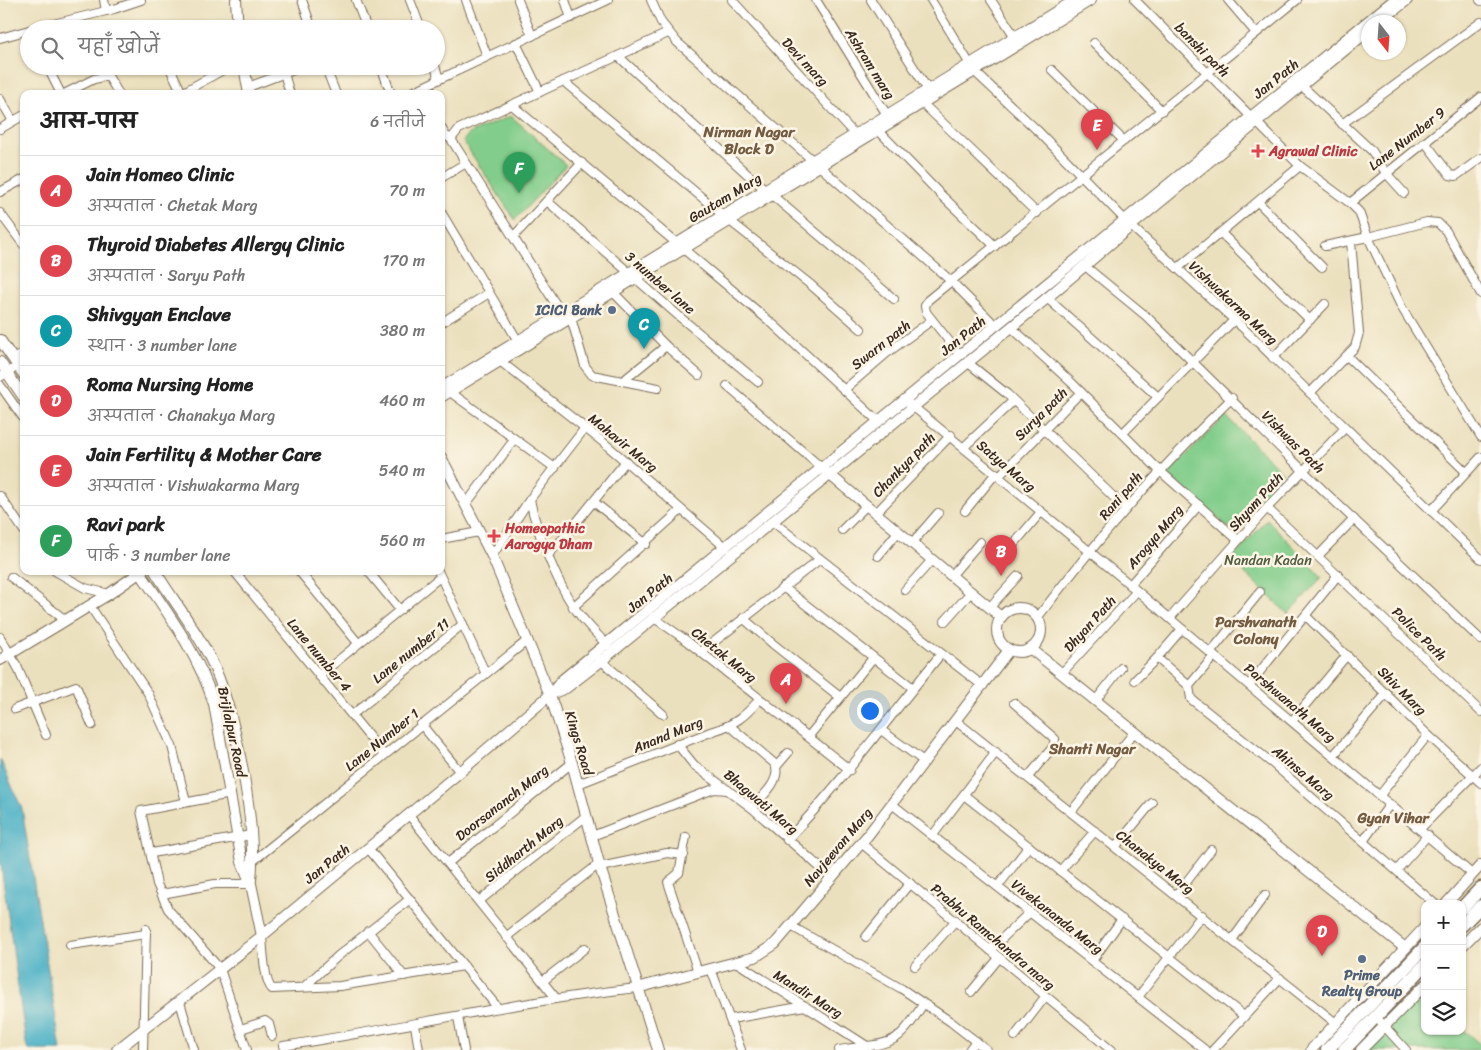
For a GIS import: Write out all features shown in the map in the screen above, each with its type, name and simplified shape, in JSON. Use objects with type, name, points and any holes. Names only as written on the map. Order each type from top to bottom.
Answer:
[{"type":"highway","points":[[1466,904],[1481,888]]},
{"type":"highway","points":[[1466,921],[1481,906]]},
{"type":"highway","points":[[1326,1050],[1421,951]]},
{"type":"highway","points":[[1344,1050],[1421,969]]},
{"type":"street","points":[[104,0],[106,11]]},
{"type":"street","points":[[70,20],[140,0]]},
{"type":"street","points":[[236,0],[237,20]]},
{"type":"street","points":[[302,0],[309,20]]},
{"type":"street","points":[[356,0],[364,20]]},
{"type":"street","points":[[410,0],[418,20]]},
{"type":"street","points":[[466,0],[487,56]]},
{"type":"street","points":[[518,0],[532,36]]},
{"type":"street","points":[[565,0],[571,18]]},
{"type":"street","points":[[416,90],[608,0]]},
{"type":"street","points":[[651,0],[668,33],[951,282],[996,326]]},
{"type":"street","name":"Devi marg","points":[[732,0],[858,138]]},
{"type":"street","name":"Ashram marg","points":[[816,0],[887,115]]},
{"type":"street","points":[[871,0],[928,90]]},
{"type":"street","name":"Vishwakarma Marg","points":[[930,0],[972,68],[1083,176],[1128,223],[1234,320],[1481,559]]},
{"type":"street","points":[[991,0],[1017,40],[1091,0]]},
{"type":"street","name":"Gautam Marg","points":[[445,391],[518,341],[567,316],[770,192],[858,138],[887,115],[920,100],[928,90],[972,68],[1017,40],[1075,0]]},
{"type":"street","name":"banshi path","points":[[1136,0],[1300,166],[1350,203]]},
{"type":"street","points":[[1228,0],[1256,33]]},
{"type":"street","points":[[1126,509],[1013,401],[964,359],[932,320],[925,306],[928,300],[1083,176],[1297,0]]},
{"type":"street","points":[[1388,15],[1407,0]]},
{"type":"street","name":"Jan Path","points":[[964,359],[996,326],[1128,223],[1254,120],[1388,2]]},
{"type":"street","points":[[1342,124],[1481,22]]},
{"type":"street","points":[[0,38],[20,32]]},
{"type":"street","points":[[451,139],[460,128],[668,33]]},
{"type":"street","name":"Jan Path","points":[[1254,120],[1302,86],[1361,37]]},
{"type":"street","points":[[516,43],[540,92]]},
{"type":"street","points":[[1094,43],[1162,110]]},
{"type":"street","points":[[618,56],[746,173],[894,299]]},
{"type":"street","points":[[858,138],[879,131],[920,100],[972,68]]},
{"type":"street","points":[[1052,70],[1124,142]]},
{"type":"street","points":[[52,75],[61,90]]},
{"type":"street","points":[[173,75],[180,90]]},
{"type":"street","points":[[186,90],[214,75]]},
{"type":"street","points":[[246,75],[249,90],[280,75]]},
{"type":"street","points":[[285,75],[289,90]]},
{"type":"street","points":[[329,75],[334,90]]},
{"type":"street","points":[[384,75],[390,90]]},
{"type":"street","points":[[71,90],[94,79],[108,76],[117,90]]},
{"type":"street","points":[[563,81],[727,218],[811,285],[861,329]]},
{"type":"street","points":[[1302,86],[1372,151],[1386,172],[1404,193]]},
{"type":"street","name":"Lane Number 9","points":[[1350,203],[1481,97]]},
{"type":"street","points":[[0,99],[12,121]]},
{"type":"street","points":[[920,100],[1037,213]]},
{"type":"street","points":[[512,105],[774,325],[845,389],[878,422]]},
{"type":"street","points":[[0,129],[20,117]]},
{"type":"street","points":[[879,131],[941,195],[995,246]]},
{"type":"street","points":[[445,135],[451,139],[567,316],[586,369],[594,376],[658,388]]},
{"type":"street","points":[[1425,142],[1450,175],[1456,176],[1481,158]]},
{"type":"street","points":[[514,236],[582,163]]},
{"type":"street","points":[[445,176],[466,164]]},
{"type":"street","points":[[1178,268],[1300,166]]},
{"type":"street","points":[[0,192],[20,181]]},
{"type":"street","name":"3 number lane","points":[[547,201],[758,382]]},
{"type":"street","points":[[1258,202],[1322,267]]},
{"type":"street","points":[[1350,203],[1359,212],[1368,237],[1402,308],[1481,437]]},
{"type":"street","points":[[0,213],[20,240]]},
{"type":"street","points":[[445,219],[518,341]]},
{"type":"street","points":[[1325,246],[1351,242],[1427,222],[1438,223],[1446,231],[1481,294]]},
{"type":"street","name":"Jan Path","points":[[598,658],[607,646],[726,548],[826,471],[964,359],[1011,327],[1047,298],[1084,266],[1128,223]]},
{"type":"street","points":[[1221,233],[1310,320]]},
{"type":"street","points":[[1310,394],[1355,347],[1359,333],[1351,242]]},
{"type":"street","name":"Vishwas Path","points":[[1084,266],[1146,316],[1193,360],[1302,470],[1481,640]]},
{"type":"street","points":[[445,391],[500,361],[567,316],[613,292],[633,275]]},
{"type":"street","points":[[445,319],[489,292]]},
{"type":"street","points":[[613,292],[666,346],[699,375]]},
{"type":"street","points":[[1047,298],[1158,397]]},
{"type":"street","points":[[1273,358],[1325,304]]},
{"type":"street","name":"Swarn path","points":[[845,389],[932,320]]},
{"type":"street","points":[[1123,433],[1234,320]]},
{"type":"street","points":[[1011,327],[1081,392],[1160,471],[1238,540]]},
{"type":"street","points":[[0,340],[18,367],[4,375]]},
{"type":"street","points":[[623,381],[666,346]]},
{"type":"street","points":[[1347,356],[1466,472]]},
{"type":"street","name":"Mahavir Marg","points":[[500,361],[626,461],[726,548]]},
{"type":"street","points":[[0,362],[4,375],[20,393]]},
{"type":"street","points":[[0,385],[20,413]]},
{"type":"street","points":[[727,386],[1001,617]]},
{"type":"street","name":"Surya path","points":[[965,510],[997,475],[1081,392]]},
{"type":"street","points":[[445,393],[555,468]]},
{"type":"street","name":"Rani path","points":[[1038,617],[1126,509],[1160,471],[1232,398]]},
{"type":"street","points":[[964,447],[1013,401]]},
{"type":"street","name":"Jan Path","points":[[117,1050],[145,1030],[262,936],[460,772],[550,694],[566,688],[598,658],[653,617],[772,521],[878,422],[909,403]]},
{"type":"street","name":"Satya Marg","points":[[909,403],[1090,552]]},
{"type":"street","points":[[492,556],[530,499],[585,428]]},
{"type":"street","name":"Shyam Path","points":[[1170,618],[1302,470],[1345,428]]},
{"type":"street","name":"Chankya path","points":[[876,512],[950,435]]},
{"type":"street","points":[[466,504],[514,440]]},
{"type":"street","points":[[1431,511],[1481,457]]},
{"type":"street","points":[[548,555],[594,502],[626,461]]},
{"type":"street","name":"Kings Road","points":[[445,471],[466,504],[492,556],[550,694],[572,763],[600,866],[637,988],[658,1050]]},
{"type":"street","points":[[0,496],[20,525]]},
{"type":"street","points":[[530,499],[533,516],[548,555],[573,607],[607,646]]},
{"type":"street","points":[[594,502],[646,544]]},
{"type":"street","points":[[842,530],[867,505]]},
{"type":"street","name":"Arogya Marg","points":[[1130,585],[1199,505]]},
{"type":"street","name":"Police Path","points":[[1267,508],[1481,712]]},
{"type":"street","points":[[573,607],[646,544],[681,510]]},
{"type":"street","points":[[1003,557],[1041,512]]},
{"type":"street","points":[[912,543],[938,513]]},
{"type":"street","points":[[1318,556],[1354,519]]},
{"type":"street","points":[[772,521],[982,686]]},
{"type":"street","points":[[445,538],[479,532]]},
{"type":"street","points":[[878,556],[898,532]]},
{"type":"street","points":[[951,576],[980,542]]},
{"type":"street","name":"Parshwanath Marg","points":[[1090,552],[1420,828],[1472,874]]},
{"type":"street","points":[[701,652],[820,559]]},
{"type":"street","points":[[905,590],[932,560]]},
{"type":"street","points":[[63,575],[85,588],[109,594]]},
{"type":"street","points":[[0,660],[90,606],[136,575]]},
{"type":"street","name":"Brijlalpur Road","points":[[142,575],[187,644],[208,686],[214,704],[239,836],[242,862],[251,884],[262,936]]},
{"type":"street","name":"Brijlalpur Road","points":[[158,575],[210,657],[223,688],[243,782],[251,835],[253,861],[251,884]]},
{"type":"street","name":"Lane number 4","points":[[237,575],[384,755]]},
{"type":"street","points":[[303,575],[358,643]]},
{"type":"street","points":[[371,575],[400,610]]},
{"type":"street","points":[[319,676],[400,610],[438,575]]},
{"type":"street","points":[[439,575],[485,672]]},
{"type":"street","points":[[1249,685],[1338,575]]},
{"type":"street","points":[[990,607],[1018,576]]},
{"type":"street","points":[[11,577],[65,620]]},
{"type":"street","points":[[783,587],[913,688]]},
{"type":"street","name":"Dhyan Path","points":[[1062,673],[1137,591]]},
{"type":"street","points":[[945,621],[971,592]]},
{"type":"street","points":[[1156,658],[1189,686],[1260,592]]},
{"type":"street","points":[[90,606],[148,693],[172,746],[186,802]]},
{"type":"street","points":[[1023,608],[1038,617],[1042,635],[1040,640],[1031,650],[1017,652],[1009,650],[1000,642],[997,636],[998,622],[1001,617],[1011,609],[1023,608]]},
{"type":"street","name":"Shiv Marg","points":[[1306,616],[1428,735],[1481,782]]},
{"type":"street","name":"Chetak Marg","points":[[653,617],[701,652],[850,770]]},
{"type":"street","points":[[743,618],[840,697]]},
{"type":"street","name":"Lane number 11","points":[[352,715],[463,624]]},
{"type":"street","points":[[1136,680],[1182,629]]},
{"type":"street","points":[[0,637],[11,654],[46,735]]},
{"type":"street","name":"Lane Number 1","points":[[253,861],[485,672],[528,640]]},
{"type":"street","name":"Navjeevan Marg","points":[[637,988],[755,957],[775,944],[861,843],[1009,650]]},
{"type":"street","points":[[1031,650],[1406,948]]},
{"type":"street","points":[[787,840],[850,770],[941,654]]},
{"type":"street","points":[[1292,721],[1347,655]]},
{"type":"street","points":[[598,658],[663,714]]},
{"type":"street","points":[[808,737],[873,658]]},
{"type":"street","points":[[1096,700],[1121,668]]},
{"type":"street","points":[[15,709],[76,686],[92,725]]},
{"type":"street","name":"Ahinsa Marg","points":[[1189,686],[1191,699],[1272,763],[1364,840],[1431,900]]},
{"type":"street","points":[[1333,756],[1387,693]]},
{"type":"street","name":"Anand Marg","points":[[578,784],[677,744],[730,726],[745,716],[760,699]]},
{"type":"street","points":[[1014,703],[1055,739],[1053,747],[1028,777]]},
{"type":"street","name":"Chanakya Marg","points":[[956,721],[1177,894],[1337,1024]]},
{"type":"street","points":[[421,724],[460,772]]},
{"type":"street","points":[[730,726],[776,767]]},
{"type":"street","points":[[880,730],[925,762]]},
{"type":"street","points":[[1071,812],[1135,731]]},
{"type":"street","points":[[1380,795],[1428,735]]},
{"type":"street","name":"Bhagwati Marg","points":[[677,744],[694,765],[752,808],[831,877]]},
{"type":"street","points":[[933,835],[996,752]]},
{"type":"street","points":[[752,808],[776,779],[776,767],[788,753]]},
{"type":"street","name":"Doorsananch Marg","points":[[448,863],[572,763]]},
{"type":"street","points":[[1420,828],[1481,767]]},
{"type":"street","points":[[592,836],[714,789],[728,790]]},
{"type":"street","points":[[231,794],[141,811],[152,853],[157,884],[168,909],[220,969],[248,1050]]},
{"type":"street","points":[[964,795],[1244,1016]]},
{"type":"street","points":[[1116,846],[1152,803]]},
{"type":"street","name":"Vivekananda Marg","points":[[892,804],[1205,1050]]},
{"type":"street","points":[[1364,840],[1390,804]]},
{"type":"street","points":[[409,814],[556,997]]},
{"type":"street","name":"Siddharth Marg","points":[[479,901],[586,816]]},
{"type":"street","points":[[1060,871],[1095,830]]},
{"type":"street","points":[[152,853],[251,835]]},
{"type":"street","points":[[1398,870],[1428,835]]},
{"type":"street","points":[[686,837],[684,855],[678,873],[668,882],[698,972]]},
{"type":"street","name":"Prabhu Ramchandra marg","points":[[861,843],[1111,1050]]},
{"type":"street","points":[[998,886],[1029,846]]},
{"type":"street","points":[[368,848],[498,1008]]},
{"type":"street","points":[[1177,894],[1211,850]]},
{"type":"street","points":[[506,936],[600,866],[667,853],[684,855]]},
{"type":"street","points":[[1449,900],[1481,865]]},
{"type":"street","points":[[866,937],[910,883]]},
{"type":"street","points":[[162,894],[215,884],[251,884]]},
{"type":"street","points":[[1232,940],[1264,895]]},
{"type":"street","points":[[306,986],[368,931],[410,899]]},
{"type":"street","points":[[990,950],[1030,912]]},
{"type":"street","points":[[1138,996],[1202,915]]},
{"type":"street","points":[[915,966],[956,920]]},
{"type":"street","points":[[1092,961],[1122,920]]},
{"type":"street","points":[[791,926],[923,1004],[987,1050]]},
{"type":"street","points":[[1463,945],[1481,927]]},
{"type":"street","points":[[368,931],[404,976]]},
{"type":"street","points":[[1311,1050],[1421,931]]},
{"type":"street","points":[[70,945],[146,932],[143,1050]]},
{"type":"street","points":[[262,936],[268,986],[272,989],[340,986],[464,966]]},
{"type":"street","points":[[543,981],[585,948]]},
{"type":"street","points":[[971,992],[999,958]]},
{"type":"street","name":"Mandir Marg","points":[[736,962],[867,1046]]},
{"type":"street","points":[[711,969],[741,1050]]},
{"type":"street","points":[[1213,1050],[1280,978]]},
{"type":"street","points":[[283,1046],[414,1025],[556,997],[637,988]]},
{"type":"street","points":[[1361,1050],[1421,989]]},
{"type":"street","points":[[1015,1036],[1045,997]]},
{"type":"street","points":[[180,1002],[194,1050]]},
{"type":"street","points":[[839,1050],[885,1044],[896,1040],[905,1032],[923,1004]]},
{"type":"street","points":[[731,1019],[805,1006]]},
{"type":"street","points":[[458,1017],[464,1050]]},
{"type":"street","points":[[1376,1017],[1406,1050]]},
{"type":"street","points":[[241,1029],[265,1021],[269,1024],[272,1036]]},
{"type":"street","points":[[414,1025],[419,1050]]},
{"type":"street","points":[[969,1050],[976,1041]]},
{"type":"green space","points":[[511,116],[566,165],[515,220],[463,141],[470,133]]},
{"type":"green space","points":[[1226,416],[1283,473],[1230,529],[1167,474]]},
{"type":"green space","name":"Nandan Kadan","points":[[1267,519],[1322,577],[1288,614],[1231,560]]},
{"type":"green space","points":[[1421,995],[1421,1035],[1466,1035],[1466,1032],[1481,1045],[1481,1050],[1364,1050]]},
{"type":"water","points":[[0,759],[22,809],[61,1050],[28,1050],[26,1043],[0,858]]},
{"type":"place","name":"Jain Fertility & Mother Care","points":[[1097,150]]},
{"type":"place","name":"Agrawal Clinic","points":[[1258,151]]},
{"type":"place","name":"Ravi park","points":[[519,193]]},
{"type":"place","name":"ICICI Bank","points":[[612,310]]},
{"type":"place","name":"Shivgyan Enclave","points":[[644,349]]},
{"type":"place","name":"Homeopathic Aarogya Dham","points":[[494,536]]},
{"type":"place","name":"Thyroid Diabetes Allergy Clinic","points":[[1001,576]]},
{"type":"place","name":"Jain Homeo Clinic","points":[[786,704]]},
{"type":"place","name":"Roma Nursing Home","points":[[1322,956]]},
{"type":"place","name":"Prime Realty Group","points":[[1362,959]]},
{"type":"district","name":"Nirman Nagar Block D","points":[[749,140]]},
{"type":"district","name":"Parshvanath Colony","points":[[1256,630]]},
{"type":"district","name":"Shanti Nagar","points":[[1092,749]]},
{"type":"district","name":"Gyan Vihar","points":[[1393,818]]}]
